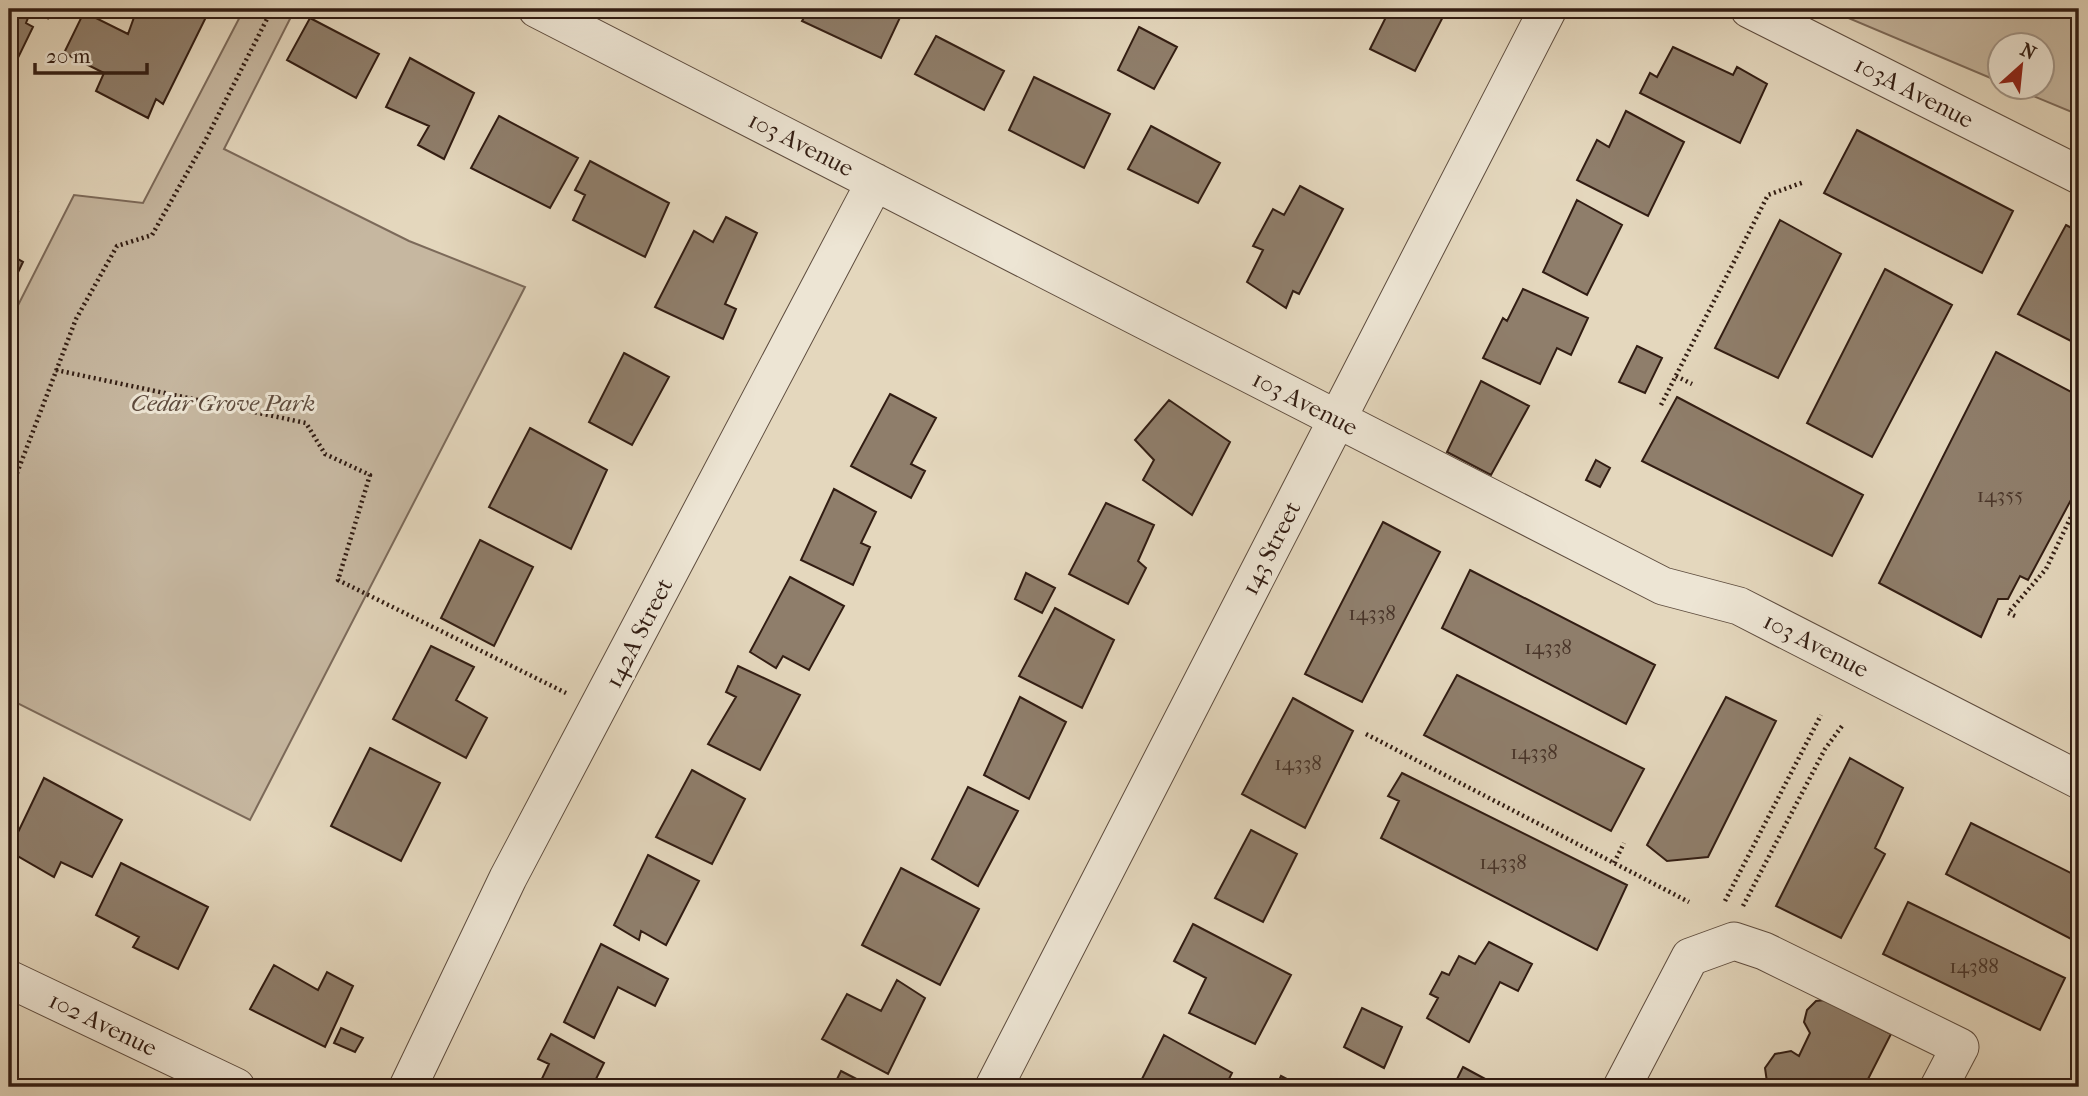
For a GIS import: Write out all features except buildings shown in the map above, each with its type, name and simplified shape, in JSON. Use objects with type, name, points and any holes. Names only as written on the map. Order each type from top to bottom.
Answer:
[{"type":"street","name":"103 Avenue","points":[[537,9],[1663,586],[1739,606],[2079,780]]},
{"type":"street","name":"143 Street","points":[[994,1087],[1548,9]]},
{"type":"street","name":"103A Avenue","points":[[1749,9],[2079,175]]},
{"type":"street","name":"142A Street","points":[[408,1087],[508,878],[875,182]]},
{"type":"street","points":[[1622,1087],[1690,957],[1734,941],[1764,951],[1960,1047],[1939,1087]]},
{"type":"street","name":"102 Avenue","points":[[9,979],[236,1087]]},
{"type":"path","points":[[27,9],[50,18]]},
{"type":"path","points":[[9,494],[76,319],[117,246],[152,235],[205,141],[272,9]]},
{"type":"path","points":[[1661,405],[1768,195],[1804,182]]},
{"type":"path","points":[[57,370],[306,423],[326,454],[370,475],[338,580],[576,698]]},
{"type":"path","points":[[1676,376],[1692,384]]},
{"type":"path","points":[[2015,617],[2008,613],[2046,569],[2079,500]]},
{"type":"path","points":[[1725,901],[1821,715]]},
{"type":"path","points":[[1740,911],[1825,749],[1842,726]]},
{"type":"path","points":[[1366,734],[1689,902]]},
{"type":"path","points":[[1614,863],[1624,843]]},
{"type":"green space","name":"Cedar Grove Park","points":[[244,9],[295,9],[224,149],[409,241],[525,287],[250,820],[9,699],[9,323],[74,195],[143,203]]},
{"type":"green space","points":[[1835,9],[2079,9],[2079,115],[2048,102],[2056,102],[2056,32],[1986,32],[1986,76],[1834,12]]}]
